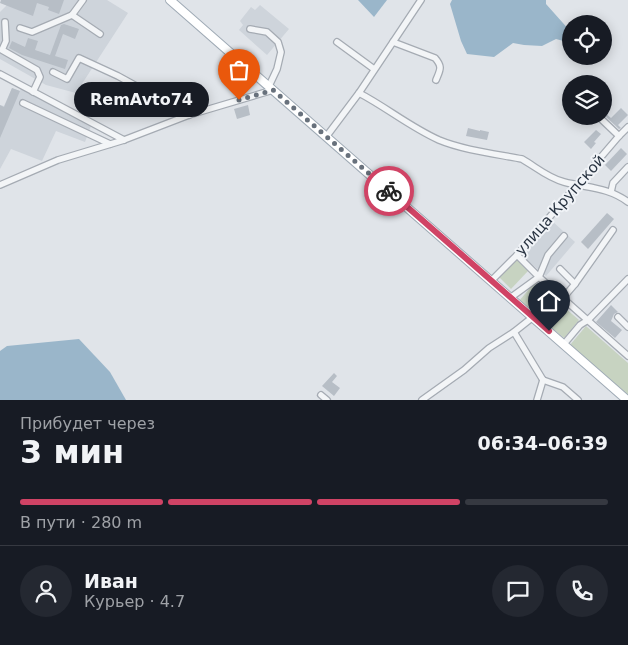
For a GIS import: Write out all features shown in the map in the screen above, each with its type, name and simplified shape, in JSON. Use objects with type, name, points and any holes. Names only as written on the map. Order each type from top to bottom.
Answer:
[{"type":"main road","points":[[170,0],[628,400]]},
{"type":"street","points":[[20,28],[32,32],[72,15],[83,0]]},
{"type":"street","points":[[326,137],[359,93],[421,0]]},
{"type":"street","points":[[72,15],[100,34]]},
{"type":"street","points":[[5,22],[6,42],[2,50],[37,70],[40,77],[33,92]]},
{"type":"street","points":[[0,186],[58,160],[124,140],[189,115],[271,88],[281,52],[278,42],[267,32],[250,29]]},
{"type":"street","points":[[337,42],[374,69]]},
{"type":"street","points":[[393,42],[435,58],[440,63],[441,68],[436,80]]},
{"type":"street","points":[[53,72],[67,79],[79,58],[118,76],[189,115]]},
{"type":"street","points":[[0,74],[124,140]]},
{"type":"street","points":[[359,93],[373,100],[406,123],[439,140],[456,146],[522,159],[550,177],[563,182],[611,192],[628,202]]},
{"type":"street","points":[[23,103],[110,144]]},
{"type":"street","points":[[607,125],[619,136]]},
{"type":"street","name":"улица Крупской","points":[[491,281],[517,255],[628,127]]},
{"type":"street","points":[[611,192],[613,183],[628,167]]},
{"type":"street","points":[[563,298],[613,230]]},
{"type":"street","points":[[510,298],[539,277],[548,255],[564,236]]},
{"type":"street","points":[[517,255],[628,356]]},
{"type":"street","points":[[560,269],[575,284]]},
{"type":"street","points":[[564,344],[580,325],[588,320],[627,281]]},
{"type":"street","points":[[422,400],[464,370],[489,348],[533,317]]},
{"type":"street","points":[[618,317],[628,327]]},
{"type":"street","points":[[514,332],[543,380],[563,387],[578,400]]},
{"type":"street","points":[[538,400],[543,380]]},
{"type":"street","points":[[321,395],[328,400]]},
{"type":"shaded area","points":[[9,0],[107,0],[128,13],[76,93],[46,85],[0,59],[0,12]]},
{"type":"shaded area","points":[[260,5],[289,29],[267,55],[239,30],[243,25],[240,21],[251,7],[255,10]]},
{"type":"shaded area","points":[[12,88],[20,91],[21,88],[91,126],[85,142],[56,131],[42,161],[11,149],[0,169],[0,105],[4,106]]},
{"type":"shaded area","points":[[552,221],[575,242],[546,276],[522,256]]},
{"type":"green space","points":[[516,259],[528,271],[511,289],[499,277]]},
{"type":"green space","points":[[535,282],[579,320],[564,338],[519,301]]},
{"type":"green space","points":[[586,326],[628,363],[628,396],[570,345]]},
{"type":"water","points":[[358,0],[387,0],[374,17]]},
{"type":"water","points":[[452,0],[546,0],[546,4],[562,22],[562,41],[556,39],[542,46],[513,43],[494,57],[467,54],[450,4]]},
{"type":"water","points":[[79,339],[110,372],[126,400],[0,400],[0,351],[7,346]]},
{"type":"building","points":[[1,0],[64,0],[59,14],[48,10],[49,7],[37,3],[33,16],[0,3]]},
{"type":"building","points":[[64,24],[79,29],[75,39],[63,34],[55,56],[68,60],[65,69],[22,55],[9,48],[12,41],[25,47],[28,38],[38,41],[35,50],[50,55],[61,25]]},
{"type":"building","points":[[12,88],[20,91],[0,138],[0,105],[4,107]]},
{"type":"building","points":[[248,105],[250,115],[237,119],[234,109]]},
{"type":"building","points":[[621,108],[628,115],[618,125],[621,128],[619,129],[612,122],[612,117]]},
{"type":"building","points":[[468,128],[489,132],[487,140],[466,136]]},
{"type":"building","points":[[596,130],[601,134],[591,149],[584,142]]},
{"type":"building","points":[[621,148],[627,154],[611,171],[605,165]]},
{"type":"building","points":[[607,213],[614,219],[588,249],[581,242]]},
{"type":"building","points":[[611,305],[618,312],[614,314],[611,321],[622,330],[615,338],[596,322]]},
{"type":"building","points":[[334,373],[337,376],[332,382],[340,388],[334,396],[322,386]]},
{"type":"way so far","points":[[239,100],[273,90],[389,191]]},
{"type":"place","name":"RemAvto74","points":[[239,100]]},
{"type":"route","points":[[389,191],[549,331]]}]
